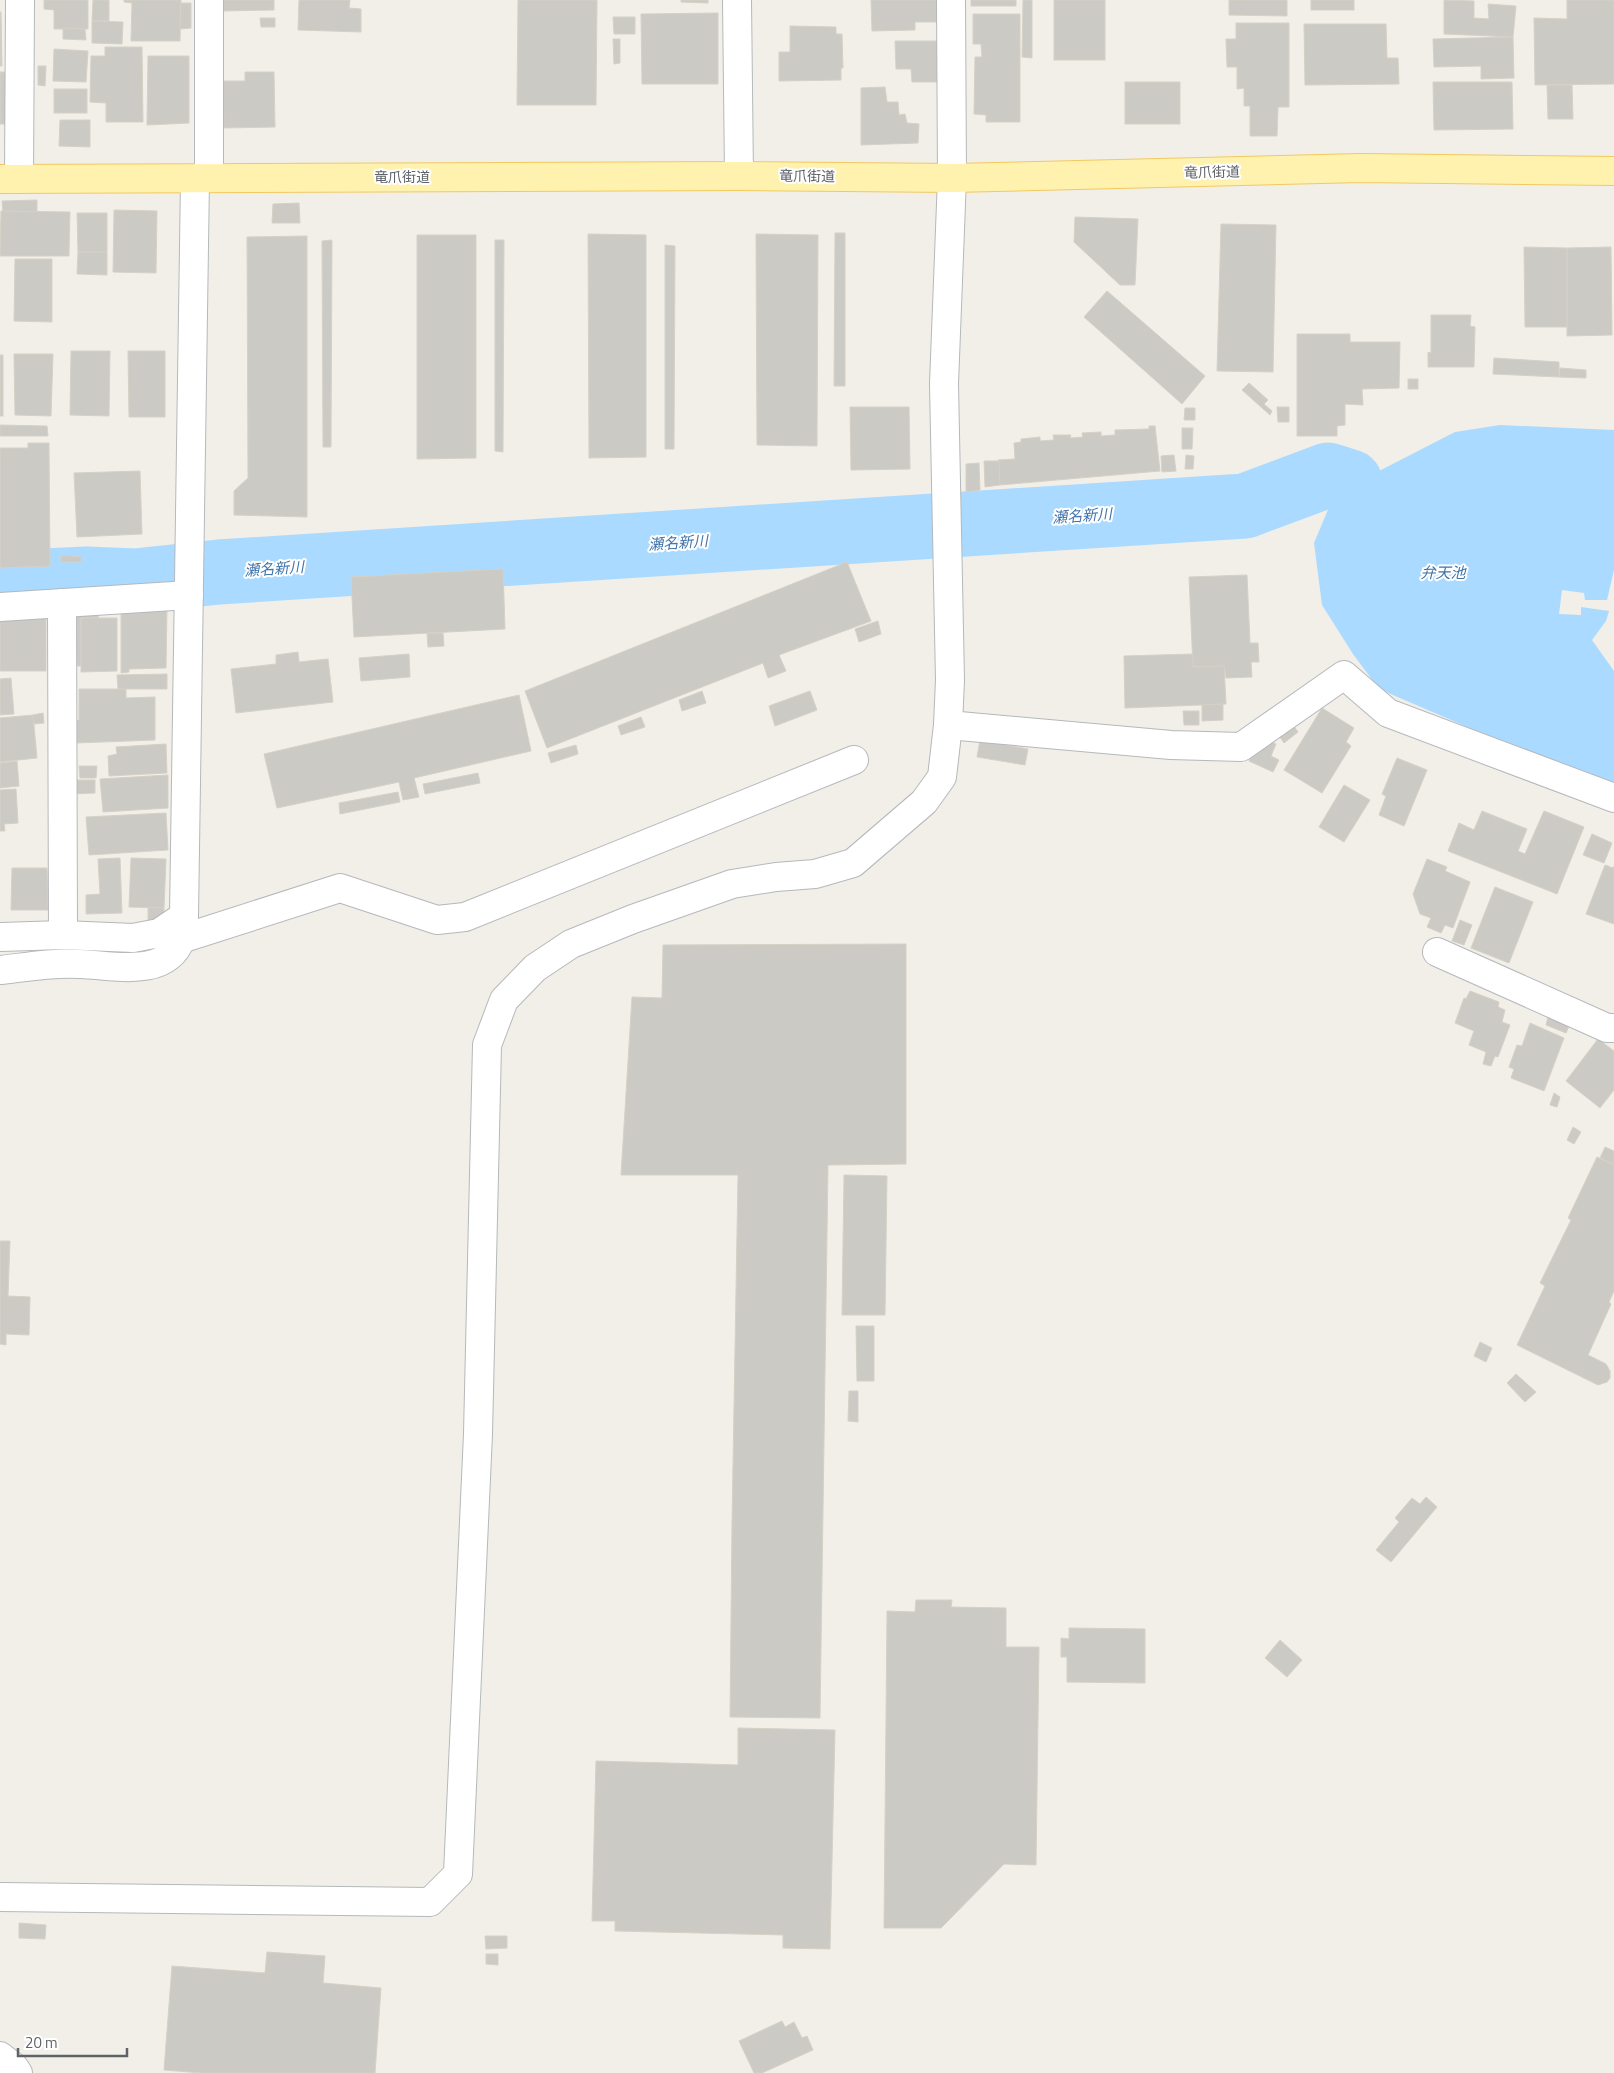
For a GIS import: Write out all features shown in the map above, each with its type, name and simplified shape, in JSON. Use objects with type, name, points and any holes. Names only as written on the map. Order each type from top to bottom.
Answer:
[{"type":"main road","name":"竜爪街道","points":[[10,179],[739,176],[952,178],[1361,168],[1614,170]]},
{"type":"street","points":[[10,179],[20,0]]},
{"type":"street","points":[[0,970],[79,964],[129,968],[153,964],[172,954],[183,927],[189,595],[209,0]]},
{"type":"street","points":[[737,0],[739,176]]},
{"type":"street","points":[[0,1896],[430,1902],[458,1874],[478,1434],[487,1045],[504,1000],[535,968],[571,944],[633,919],[732,884],[776,877],[814,874],[853,863],[924,802],[942,777],[948,725],[950,680],[944,384],[952,178],[951,0]]},
{"type":"street","points":[[0,607],[189,595]]},
{"type":"street","points":[[62,603],[63,935]]},
{"type":"street","points":[[948,725],[1171,745],[1241,747],[1344,674],[1388,713],[1614,798]]},
{"type":"street","points":[[0,937],[63,935],[133,938],[340,888],[438,920],[465,917],[854,760]]},
{"type":"street","points":[[1437,952],[1606,1028],[1614,1028]]},
{"type":"street","points":[[0,2056],[14,2067],[18,2073]]},
{"type":"water","name":"弁天池","points":[[1500,425],[1614,430],[1614,570],[1607,600],[1585,600],[1584,593],[1562,590],[1559,614],[1581,615],[1581,607],[1609,611],[1606,621],[1592,640],[1614,671],[1614,790],[1379,689],[1353,654],[1322,605],[1314,543],[1330,505],[1350,482],[1379,471],[1455,432]]},
{"type":"building","points":[[44,0],[88,0],[88,29],[54,29],[54,10],[44,9]]},
{"type":"building","points":[[93,0],[109,0],[109,21],[92,21]]},
{"type":"building","points":[[124,0],[181,0],[180,41],[131,41],[132,3],[124,2]]},
{"type":"building","points":[[222,0],[274,0],[274,10],[222,11]]},
{"type":"building","points":[[299,0],[350,0],[349,8],[361,9],[361,32],[298,30]]},
{"type":"building","points":[[518,0],[597,0],[596,105],[517,105]]},
{"type":"building","points":[[681,0],[708,0],[708,3],[681,2]]},
{"type":"building","points":[[871,0],[938,0],[938,22],[915,22],[915,30],[872,31]]},
{"type":"building","points":[[971,0],[1016,0],[1016,6],[971,6]]},
{"type":"building","points":[[1023,0],[1032,0],[1032,58],[1022,57]]},
{"type":"building","points":[[1054,0],[1105,0],[1105,60],[1054,60]]},
{"type":"building","points":[[1229,0],[1287,0],[1287,16],[1229,15]]},
{"type":"building","points":[[1311,0],[1354,0],[1354,10],[1311,10]]},
{"type":"building","points":[[1444,0],[1474,1],[1474,18],[1489,19],[1488,4],[1516,6],[1513,37],[1444,34]]},
{"type":"building","points":[[1567,0],[1614,0],[1614,84],[1535,85],[1534,18],[1567,19]]},
{"type":"building","points":[[181,3],[191,3],[191,28],[180,29]]},
{"type":"building","points":[[1,12],[2,66],[0,66]]},
{"type":"building","points":[[718,13],[718,84],[642,84],[641,14]]},
{"type":"building","points":[[973,14],[1020,14],[1020,122],[986,122],[986,115],[974,114],[975,57],[982,57],[981,44],[973,44]]},
{"type":"building","points":[[613,17],[635,17],[635,34],[614,34]]},
{"type":"building","points":[[260,18],[275,18],[275,27],[261,27]]},
{"type":"building","points":[[92,21],[123,22],[122,44],[92,43]]},
{"type":"building","points":[[1236,23],[1289,23],[1289,107],[1278,107],[1277,136],[1250,136],[1250,106],[1244,106],[1244,88],[1237,89],[1237,67],[1227,67],[1226,39],[1236,39]]},
{"type":"building","points":[[1304,24],[1386,24],[1387,58],[1398,58],[1399,84],[1305,85]]},
{"type":"building","points":[[790,26],[836,27],[836,34],[842,34],[843,68],[841,68],[841,80],[779,81],[779,52],[790,52]]},
{"type":"building","points":[[63,28],[85,29],[86,40],[63,39]]},
{"type":"building","points":[[1513,37],[1514,78],[1481,79],[1481,66],[1434,67],[1433,39]]},
{"type":"building","points":[[613,39],[620,39],[620,63],[614,64]]},
{"type":"building","points":[[895,41],[939,41],[939,82],[912,82],[911,69],[896,69]]},
{"type":"building","points":[[105,47],[142,47],[143,122],[106,122],[106,103],[90,102],[91,56],[105,56]]},
{"type":"building","points":[[54,49],[88,51],[86,82],[53,81]]},
{"type":"building","points":[[148,56],[189,56],[189,123],[147,125]]},
{"type":"building","points":[[38,66],[46,66],[45,86],[38,85]]},
{"type":"building","points":[[0,72],[9,72],[11,124],[0,124]]},
{"type":"building","points":[[245,72],[274,72],[275,127],[224,128],[223,81],[245,81]]},
{"type":"building","points":[[1125,82],[1180,82],[1180,124],[1125,124]]},
{"type":"building","points":[[1433,82],[1512,82],[1513,129],[1434,130]]},
{"type":"building","points":[[1547,85],[1572,85],[1573,119],[1548,119]]},
{"type":"building","points":[[885,87],[887,102],[898,102],[899,115],[905,114],[907,123],[919,124],[918,143],[861,145],[861,88]]},
{"type":"building","points":[[54,89],[87,89],[87,113],[54,113]]},
{"type":"building","points":[[60,120],[90,120],[90,147],[59,146]]},
{"type":"building","points":[[37,200],[37,212],[3,211],[2,201]]},
{"type":"building","points":[[299,203],[300,223],[272,223],[273,204]]},
{"type":"building","points":[[114,210],[157,211],[156,273],[113,272]]},
{"type":"building","points":[[1,211],[70,212],[69,256],[0,256]]},
{"type":"building","points":[[77,213],[107,213],[107,252],[78,252]]},
{"type":"building","points":[[1075,217],[1138,219],[1135,285],[1120,285],[1074,242]]},
{"type":"building","points":[[1221,224],[1276,225],[1273,372],[1217,371]]},
{"type":"building","points":[[835,233],[845,233],[845,386],[834,386]]},
{"type":"building","points":[[588,234],[646,235],[646,457],[589,458]]},
{"type":"building","points":[[756,234],[818,235],[817,446],[757,445]]},
{"type":"building","points":[[417,235],[476,235],[476,458],[417,459]]},
{"type":"building","points":[[307,236],[307,517],[234,515],[234,491],[248,478],[247,237]]},
{"type":"building","points":[[332,240],[331,447],[323,447],[322,241]]},
{"type":"building","points":[[495,240],[504,240],[503,452],[495,451]]},
{"type":"building","points":[[665,245],[675,246],[674,449],[665,449]]},
{"type":"building","points":[[1524,247],[1567,248],[1567,327],[1525,327]]},
{"type":"building","points":[[1611,247],[1612,335],[1567,336],[1567,248]]},
{"type":"building","points":[[78,252],[107,252],[107,275],[77,274]]},
{"type":"building","points":[[15,259],[52,259],[52,322],[14,321]]},
{"type":"building","points":[[1107,291],[1205,376],[1182,404],[1084,317]]},
{"type":"building","points":[[1431,315],[1471,315],[1470,326],[1475,327],[1474,367],[1428,367],[1428,352],[1431,353]]},
{"type":"building","points":[[1297,334],[1350,334],[1350,342],[1400,342],[1399,388],[1362,389],[1363,405],[1345,404],[1345,425],[1337,426],[1337,436],[1297,436]]},
{"type":"building","points":[[71,351],[110,351],[109,416],[70,415]]},
{"type":"building","points":[[128,351],[165,351],[165,417],[129,417]]},
{"type":"building","points":[[14,354],[53,354],[51,416],[15,415]]},
{"type":"building","points":[[0,355],[3,355],[3,416],[0,416]]},
{"type":"building","points":[[1494,358],[1559,362],[1559,377],[1493,374]]},
{"type":"building","points":[[1560,368],[1586,370],[1586,378],[1559,377]]},
{"type":"building","points":[[1408,379],[1418,379],[1418,389],[1408,389]]},
{"type":"building","points":[[1249,383],[1268,400],[1264,404],[1272,411],[1270,415],[1242,390]]},
{"type":"building","points":[[850,407],[909,407],[910,469],[851,470]]},
{"type":"building","points":[[1277,407],[1289,407],[1289,422],[1278,422]]},
{"type":"building","points":[[1185,408],[1195,408],[1195,420],[1184,420]]},
{"type":"building","points":[[0,425],[47,426],[48,436],[0,436]]},
{"type":"building","points":[[1149,426],[1155,426],[1160,471],[1000,485],[998,460],[1015,459],[1014,443],[1021,442],[1021,439],[1040,437],[1040,441],[1054,440],[1053,435],[1071,435],[1070,438],[1083,437],[1082,433],[1101,432],[1101,436],[1115,435],[1115,430],[1149,429]]},
{"type":"building","points":[[1182,428],[1193,428],[1192,449],[1182,449]]},
{"type":"building","points":[[28,443],[49,443],[50,566],[0,568],[0,448],[28,448]]},
{"type":"building","points":[[1174,455],[1176,471],[1162,472],[1161,456]]},
{"type":"building","points":[[1186,455],[1194,456],[1193,469],[1185,469]]},
{"type":"building","points":[[984,461],[999,461],[1000,485],[985,487]]},
{"type":"building","points":[[979,463],[980,490],[966,492],[966,464]]},
{"type":"building","points":[[140,471],[142,534],[77,537],[74,473]]},
{"type":"building","points":[[61,555],[81,557],[82,562],[61,562]]},
{"type":"building","points":[[847,562],[871,621],[779,655],[786,671],[768,678],[763,663],[547,748],[525,691]]},
{"type":"building","points":[[503,569],[505,629],[354,637],[351,577]]},
{"type":"building","points":[[1247,575],[1250,643],[1258,643],[1259,662],[1251,662],[1252,677],[1226,678],[1224,666],[1193,667],[1189,577]]},
{"type":"building","points":[[167,605],[166,668],[129,669],[129,672],[121,673],[121,606]]},
{"type":"building","points":[[74,610],[99,610],[98,618],[81,618],[81,666],[74,666]]},
{"type":"building","points":[[46,617],[46,671],[0,671],[0,618]]},
{"type":"building","points":[[81,618],[117,618],[117,671],[81,672]]},
{"type":"building","points":[[878,621],[881,634],[859,642],[855,629]]},
{"type":"building","points":[[427,633],[443,633],[444,646],[428,647]]},
{"type":"building","points":[[298,652],[299,662],[328,659],[333,702],[236,713],[231,669],[276,664],[276,655]]},
{"type":"building","points":[[409,654],[410,677],[361,681],[359,658]]},
{"type":"building","points":[[1193,654],[1193,667],[1224,666],[1226,704],[1125,708],[1124,656]]},
{"type":"building","points":[[167,674],[167,689],[118,689],[117,675]]},
{"type":"building","points":[[11,678],[14,714],[0,715],[0,679]]},
{"type":"building","points":[[79,689],[126,689],[126,698],[155,697],[155,740],[76,743],[76,721],[79,720]]},
{"type":"building","points":[[702,691],[706,703],[682,711],[679,700]]},
{"type":"building","points":[[810,691],[817,710],[775,726],[769,706]]},
{"type":"building","points":[[519,695],[531,751],[414,778],[419,797],[403,800],[399,782],[277,808],[264,754]]},
{"type":"building","points":[[1223,704],[1223,720],[1202,721],[1202,705]]},
{"type":"building","points":[[1322,708],[1354,728],[1346,742],[1351,746],[1322,793],[1284,770]]},
{"type":"building","points":[[1183,711],[1199,711],[1199,725],[1184,725]]},
{"type":"building","points":[[43,713],[44,723],[34,724],[33,715]]},
{"type":"building","points":[[33,715],[37,758],[0,762],[0,718]]},
{"type":"building","points":[[641,717],[645,727],[621,735],[618,726]]},
{"type":"building","points":[[1291,722],[1298,732],[1284,743],[1277,733]]},
{"type":"building","points":[[1266,739],[1276,744],[1271,756],[1279,760],[1273,772],[1249,761],[1254,749]]},
{"type":"building","points":[[980,740],[1028,749],[1025,765],[977,757]]},
{"type":"building","points":[[166,744],[167,773],[109,776],[108,756],[117,754],[116,747]]},
{"type":"building","points":[[576,745],[578,754],[551,763],[548,753]]},
{"type":"building","points":[[1397,758],[1427,770],[1404,826],[1379,815],[1386,796],[1382,794]]},
{"type":"building","points":[[17,761],[19,786],[0,788],[0,763]]},
{"type":"building","points":[[79,766],[97,766],[96,778],[80,778]]},
{"type":"building","points":[[478,773],[480,783],[425,794],[423,784]]},
{"type":"building","points":[[168,775],[168,808],[103,812],[100,779]]},
{"type":"building","points":[[72,780],[95,780],[95,793],[73,794]]},
{"type":"building","points":[[1344,785],[1370,800],[1344,842],[1319,827]]},
{"type":"building","points":[[16,789],[18,823],[4,824],[5,831],[0,831],[0,790]]},
{"type":"building","points":[[398,792],[400,802],[340,814],[339,803]]},
{"type":"building","points":[[1482,811],[1527,829],[1518,851],[1525,854],[1544,811],[1584,827],[1557,894],[1448,851],[1459,823],[1474,830]]},
{"type":"building","points":[[166,813],[168,850],[89,855],[86,817]]},
{"type":"building","points":[[1592,834],[1612,843],[1604,863],[1583,855]]},
{"type":"building","points":[[120,858],[122,913],[86,914],[86,895],[100,894],[98,859]]},
{"type":"building","points":[[131,858],[166,859],[164,908],[129,907]]},
{"type":"building","points":[[1427,859],[1447,867],[1445,871],[1470,882],[1453,928],[1445,925],[1441,933],[1427,927],[1431,918],[1420,914],[1413,894]]},
{"type":"building","points":[[1605,865],[1613,868],[1614,866],[1614,924],[1586,914]]},
{"type":"building","points":[[12,868],[47,868],[48,910],[11,910]]},
{"type":"building","points":[[1495,887],[1533,902],[1509,963],[1471,948]]},
{"type":"building","points":[[148,907],[164,908],[164,920],[148,920]]},
{"type":"building","points":[[1460,920],[1472,925],[1464,945],[1452,941]]},
{"type":"building","points":[[906,944],[906,1164],[828,1165],[820,1718],[730,1717],[738,1175],[621,1175],[632,997],[662,998],[663,945]]},
{"type":"building","points":[[1470,991],[1499,1002],[1498,1007],[1505,1010],[1502,1022],[1510,1025],[1498,1057],[1495,1056],[1491,1066],[1483,1064],[1486,1052],[1469,1045],[1474,1031],[1455,1023],[1464,998],[1466,999]]},
{"type":"building","points":[[1548,1017],[1569,1026],[1566,1033],[1546,1025]]},
{"type":"building","points":[[1530,1023],[1564,1038],[1544,1091],[1511,1078],[1514,1069],[1509,1067],[1517,1045],[1522,1046]]},
{"type":"building","points":[[1598,1039],[1614,1051],[1614,1090],[1600,1108],[1566,1081]]},
{"type":"building","points":[[1554,1093],[1560,1097],[1557,1107],[1550,1105]]},
{"type":"building","points":[[1573,1127],[1581,1132],[1574,1144],[1567,1140]]},
{"type":"building","points":[[1605,1147],[1614,1151],[1614,1165],[1600,1158]]},
{"type":"building","points":[[1597,1157],[1614,1165],[1614,1291],[1609,1302],[1611,1304],[1588,1355],[1606,1364],[1610,1371],[1610,1378],[1607,1382],[1598,1385],[1517,1345],[1545,1286],[1540,1283],[1571,1220],[1568,1218]]},
{"type":"building","points":[[844,1175],[887,1176],[885,1315],[842,1315]]},
{"type":"building","points":[[0,1241],[10,1241],[8,1296],[30,1297],[29,1335],[6,1334],[6,1345],[0,1344]]},
{"type":"building","points":[[856,1326],[874,1326],[874,1381],[857,1381]]},
{"type":"building","points":[[1480,1342],[1492,1348],[1486,1362],[1474,1356]]},
{"type":"building","points":[[1516,1374],[1536,1392],[1525,1402],[1507,1383]]},
{"type":"building","points":[[849,1391],[858,1391],[858,1422],[848,1421]]},
{"type":"building","points":[[1426,1497],[1437,1507],[1391,1562],[1376,1550],[1399,1522],[1395,1518],[1412,1498],[1420,1504]]},
{"type":"building","points":[[916,1600],[952,1600],[951,1607],[1006,1608],[1006,1647],[1039,1647],[1036,1865],[1004,1864],[941,1928],[884,1928],[887,1611],[915,1612]]},
{"type":"building","points":[[1069,1628],[1145,1629],[1145,1683],[1067,1682],[1067,1657],[1061,1657],[1061,1638],[1069,1639]]},
{"type":"building","points":[[1280,1640],[1302,1660],[1287,1677],[1265,1658]]},
{"type":"building","points":[[738,1728],[835,1730],[830,1949],[783,1948],[783,1935],[615,1931],[615,1921],[592,1921],[596,1761],[738,1765]]},
{"type":"building","points":[[19,1923],[46,1925],[45,1939],[19,1938]]},
{"type":"building","points":[[485,1936],[507,1936],[507,1948],[486,1949]]},
{"type":"building","points":[[267,1952],[325,1956],[323,1983],[381,1988],[375,2073],[202,2073],[164,2070],[172,1966],[265,1973]]},
{"type":"building","points":[[486,1954],[498,1954],[498,1965],[486,1964]]},
{"type":"building","points":[[782,2021],[785,2027],[794,2022],[802,2038],[807,2036],[813,2050],[762,2073],[754,2073],[739,2041]]},
{"type":"waterway","name":"瀬名新川","points":[[0,583],[87,579],[135,581],[219,572],[1245,506],[1328,475],[1350,482]]}]
